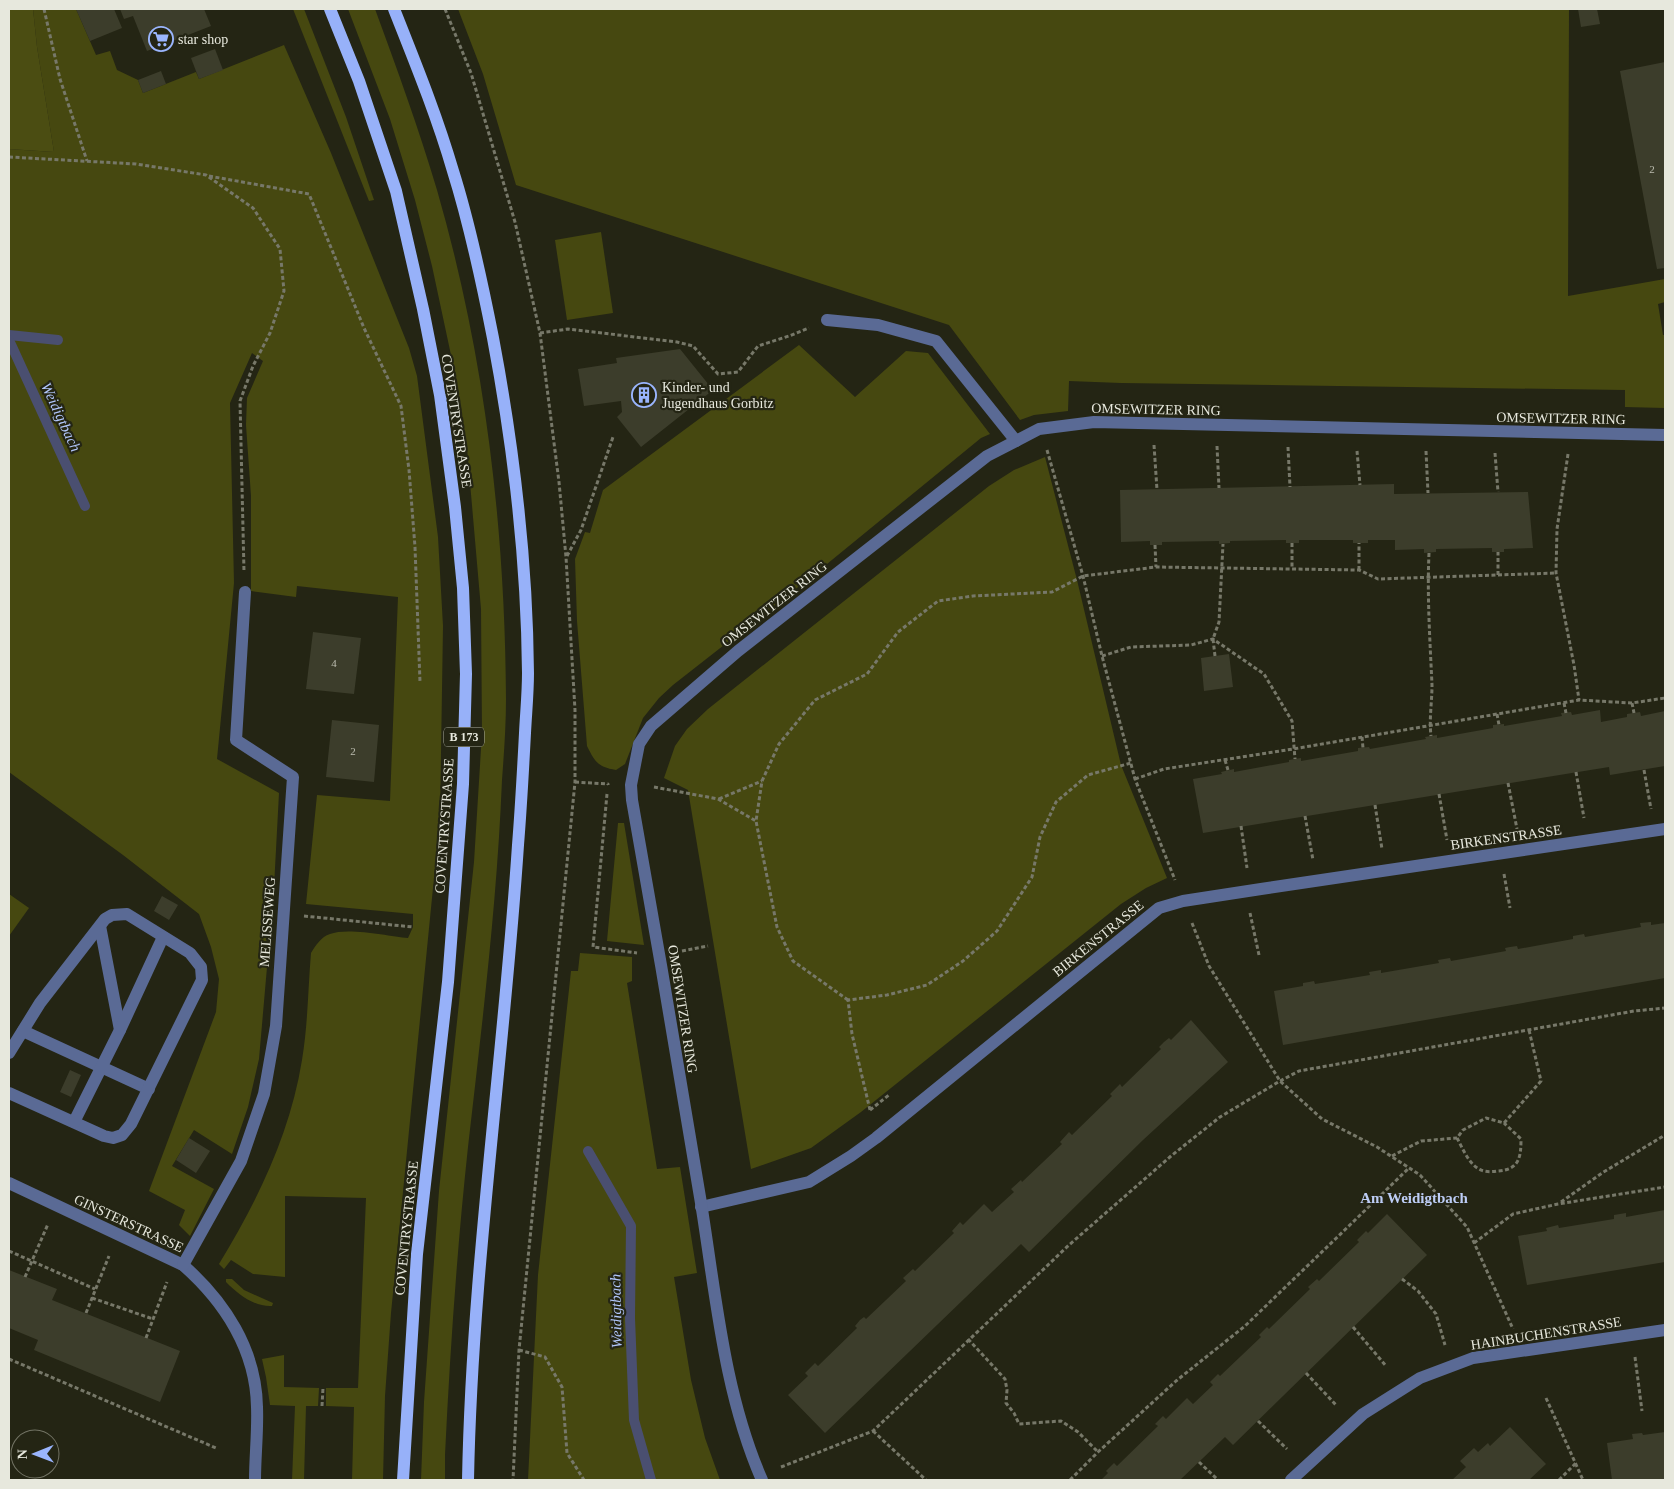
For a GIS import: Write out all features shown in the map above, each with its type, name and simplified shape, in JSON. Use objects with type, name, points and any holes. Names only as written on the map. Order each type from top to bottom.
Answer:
[{"type":"main road","name":"COVENTRYSTRASSE","points":[[330,9],[359,81],[396,191],[423,309],[440,395],[455,507],[462,588],[466,674],[463,784],[448,982],[417,1254],[403,1480]]},
{"type":"main road","points":[[394,9],[416,63],[454,171],[482,283],[503,393],[517,497],[525,582],[528,677],[522,785],[507,984],[479,1260],[468,1480]]},
{"type":"street","points":[[827,320],[878,325],[936,341],[1016,441]]},
{"type":"street","name":"OMSEWITZER RING","points":[[761,1478],[735,1398],[722,1342],[632,800],[631,786],[639,744],[651,726],[738,651],[987,456],[1040,429],[1094,422],[1665,436]]},
{"type":"street","name":"MELISSEWEG","points":[[183,1265],[241,1161],[264,1094],[276,1026],[282,914],[293,777],[236,740],[244,592]]},
{"type":"street","name":"BIRKENSTRASSE","points":[[701,1207],[810,1182],[851,1156],[876,1138],[1159,908],[1183,901],[1665,829]]},
{"type":"street","points":[[9,1053],[40,1003],[105,919],[112,915],[127,914],[190,953],[199,962],[203,973],[202,980],[131,1124],[122,1135],[113,1138],[104,1136],[9,1092]]},
{"type":"street","points":[[100,926],[120,1030]]},
{"type":"street","points":[[74,1122],[120,1030],[163,937]]},
{"type":"street","points":[[23,1031],[149,1089]]},
{"type":"street","name":"GINSTERSTRASSE","points":[[9,1183],[183,1265],[201,1281],[222,1307],[240,1335],[255,1382],[257,1406],[255,1480]]},
{"type":"street","name":"HAINBUCHENSTRASSE","points":[[1291,1480],[1363,1414],[1420,1378],[1473,1358],[1665,1330]]},
{"type":"path","points":[[44,9],[60,80],[87,160]]},
{"type":"path","points":[[9,157],[136,164],[309,194],[364,328],[401,406],[409,470],[415,547],[420,682]]},
{"type":"path","points":[[206,175],[253,208],[280,249],[284,291],[270,333],[252,366],[240,401],[244,592]]},
{"type":"path","points":[[540,332],[568,329],[677,342],[693,346],[718,374],[738,372],[758,346],[790,336],[827,320]]},
{"type":"path","points":[[1571,433],[1557,529],[1556,573],[1574,665],[1578,700]]},
{"type":"path","points":[[566,557],[581,530],[613,437]]},
{"type":"path","points":[[1154,442],[1157,490]]},
{"type":"path","points":[[1217,443],[1220,488]]},
{"type":"path","points":[[1288,444],[1290,486]]},
{"type":"path","points":[[1357,445],[1360,485]]},
{"type":"path","points":[[1426,446],[1428,493]]},
{"type":"path","points":[[1495,448],[1498,492]]},
{"type":"path","points":[[1292,543],[1292,569]]},
{"type":"path","points":[[1359,543],[1359,570]]},
{"type":"path","points":[[1215,656],[1213,639],[1219,622],[1223,544]]},
{"type":"path","points":[[1155,545],[1156,567]]},
{"type":"path","points":[[1429,552],[1431,736]]},
{"type":"path","points":[[1498,552],[1498,575]]},
{"type":"path","points":[[1131,763],[1088,774],[1056,802],[1040,837],[1032,876],[997,931],[963,961],[926,985],[886,996],[848,1000],[793,961],[777,927],[756,821],[762,781],[779,744],[815,700],[867,674],[898,632],[938,600],[973,596],[1052,592],[1083,576],[1156,567],[1359,570],[1378,579],[1556,573]]},
{"type":"path","points":[[1102,656],[1132,647],[1191,645],[1213,639],[1264,674],[1292,721],[1295,759]]},
{"type":"path","points":[[1135,779],[1164,769],[1578,700],[1632,703],[1665,698]]},
{"type":"path","points":[[1564,703],[1566,713]]},
{"type":"path","points":[[1632,703],[1634,713]]},
{"type":"path","points":[[1497,714],[1499,725]]},
{"type":"path","points":[[1362,737],[1363,748]]},
{"type":"path","points":[[1225,760],[1228,770]]},
{"type":"path","points":[[1644,770],[1651,809]]},
{"type":"path","points":[[1576,772],[1584,819]]},
{"type":"path","points":[[718,799],[762,781]]},
{"type":"path","points":[[575,782],[608,784],[593,947],[637,952],[638,960]]},
{"type":"path","points":[[1508,783],[1517,829]]},
{"type":"path","points":[[654,787],[718,799],[756,821]]},
{"type":"path","points":[[1439,794],[1447,840]]},
{"type":"path","points":[[1375,805],[1382,851]]},
{"type":"path","points":[[1304,816],[1311,852]]},
{"type":"path","points":[[1240,826],[1246,864]]},
{"type":"path","points":[[1505,879],[1510,908]]},
{"type":"path","points":[[282,914],[413,927]]},
{"type":"path","points":[[1253,928],[1259,955]]},
{"type":"path","points":[[679,957],[678,952],[708,946]]},
{"type":"path","points":[[848,1000],[852,1034],[876,1138]]},
{"type":"path","points":[[761,1478],[873,1430],[1069,1244],[1171,1156],[1220,1117],[1280,1081],[1298,1072],[1634,1011],[1665,1008]]},
{"type":"path","points":[[1504,1123],[1541,1081],[1530,1030]]},
{"type":"path","points":[[1391,1157],[1421,1141],[1457,1138],[1463,1130],[1486,1118],[1504,1123],[1521,1139],[1521,1153],[1515,1166],[1507,1171],[1493,1172],[1481,1170],[1471,1162],[1457,1138]]},
{"type":"path","points":[[1558,1204],[1602,1173],[1665,1135]]},
{"type":"path","points":[[1070,1480],[1176,1381],[1245,1326],[1409,1168]]},
{"type":"path","points":[[1474,1243],[1513,1214],[1558,1204],[1665,1187]]},
{"type":"path","points":[[25,1277],[48,1224]]},
{"type":"path","points":[[9,1250],[95,1289]]},
{"type":"path","points":[[86,1313],[110,1254]]},
{"type":"path","points":[[1402,1278],[1418,1291],[1436,1314],[1445,1346]]},
{"type":"path","points":[[146,1338],[167,1282]]},
{"type":"path","points":[[92,1298],[153,1319]]},
{"type":"path","points":[[1353,1327],[1386,1366]]},
{"type":"path","points":[[968,1339],[1005,1379],[1007,1390],[1006,1403],[1014,1413],[1019,1424],[1062,1421],[1078,1432],[1098,1452]]},
{"type":"path","points":[[519,1350],[545,1357],[562,1387],[567,1453],[584,1480]]},
{"type":"path","points":[[9,1359],[216,1448]]},
{"type":"path","points":[[1637,1372],[1642,1411]]},
{"type":"path","points":[[1306,1373],[1336,1405]]},
{"type":"path","points":[[322,1406],[323,1388]]},
{"type":"path","points":[[1546,1398],[1583,1480]]},
{"type":"path","points":[[1258,1420],[1287,1449]]},
{"type":"path","points":[[873,1430],[926,1480]]},
{"type":"path","points":[[1199,1462],[1218,1480]]},
{"type":"path","points":[[1559,1480],[1576,1463]]},
{"type":"shaded area","points":[[9,9],[33,9],[37,47],[54,152],[9,149]]},
{"type":"shaded area","points":[[33,9],[76,9],[96,55],[110,51],[117,70],[138,80],[143,93],[196,72],[199,79],[284,45],[331,153],[409,348],[417,376],[438,537],[443,626],[440,817],[391,1313],[385,1396],[383,1480],[352,1480],[354,1407],[326,1406],[326,1388],[358,1388],[366,1198],[285,1196],[285,1277],[253,1274],[231,1260],[224,1269],[219,1264],[247,1216],[271,1166],[297,1087],[307,1020],[311,953],[324,937],[337,932],[347,931],[408,938],[413,927],[413,914],[306,904],[317,795],[390,801],[398,597],[297,586],[296,597],[251,591],[251,496],[246,425],[247,398],[263,361],[252,353],[230,403],[234,583],[217,759],[279,793],[274,887],[259,1059],[248,1107],[232,1154],[194,1130],[172,1166],[214,1189],[190,1236],[179,1225],[185,1210],[149,1191],[216,1012],[219,979],[211,947],[199,914],[123,855],[9,772],[9,149],[54,152],[37,47]]},
{"type":"shaded area","points":[[293,9],[304,9],[346,117],[374,200],[369,201]]},
{"type":"shaded area","points":[[348,9],[375,9],[400,77],[437,190],[454,252],[480,379],[489,442],[502,570],[506,699],[500,826],[488,964],[457,1262],[447,1416],[445,1480],[421,1480],[424,1402],[439,1191],[474,862],[482,733],[481,609],[467,448],[451,355],[432,266],[415,200],[390,119]]},
{"type":"shaded area","points":[[458,9],[1569,9],[1568,296],[1665,279],[1665,302],[1658,304],[1663,335],[1665,335],[1665,408],[1625,407],[1625,390],[1069,381],[1068,411],[1034,415],[1020,420],[949,325],[516,185],[483,74]]},
{"type":"shaded area","points":[[601,232],[613,313],[567,320],[555,240]]},
{"type":"shaded area","points":[[799,345],[855,397],[906,351],[928,353],[990,434],[981,438],[816,573],[673,685],[659,698],[643,718],[625,764],[616,770],[605,767],[595,760],[587,746],[577,621],[575,559],[585,532],[590,533],[603,490]]},
{"type":"shaded area","points":[[1045,457],[1077,580],[1121,765],[1167,878],[1146,888],[1121,904],[861,1112],[811,1148],[751,1169],[688,790],[664,778],[675,746],[687,729],[708,709],[989,486],[1014,470]]},
{"type":"shaded area","points":[[618,823],[624,823],[644,945],[607,941]]},
{"type":"shaded area","points":[[9,894],[29,908],[9,936]]},
{"type":"shaded area","points":[[580,953],[632,957],[632,981],[627,983],[657,1169],[680,1167],[697,1273],[674,1277],[691,1380],[705,1438],[720,1480],[528,1480],[538,1275],[571,971],[578,971]]},
{"type":"shaded area","points":[[226,1279],[232,1279],[244,1290],[273,1303],[272,1306],[265,1306],[247,1299],[231,1287],[226,1282]]},
{"type":"shaded area","points":[[284,1355],[284,1387],[319,1388],[318,1406],[306,1406],[304,1480],[292,1480],[295,1406],[270,1405],[262,1359]]},
{"type":"building","points":[[76,9],[114,9],[122,28],[90,41]]},
{"type":"building","name":"star shop","points":[[120,9],[204,9],[211,26],[147,51],[133,16],[124,19]]},
{"type":"building","points":[[1578,9],[1597,9],[1600,24],[1581,27]]},
{"type":"building","points":[[215,49],[223,70],[199,79],[191,58]]},
{"type":"building","points":[[1665,62],[1665,268],[1657,269],[1620,71]]},
{"type":"building","points":[[161,71],[166,84],[143,93],[138,80]]},
{"type":"building","name":"Kinder- und Jugendhaus Gorbitz","points":[[680,349],[713,390],[641,447],[617,417],[622,412],[621,401],[584,406],[578,369],[617,363],[616,358]]},
{"type":"building","points":[[1394,484],[1394,494],[1528,492],[1533,548],[1504,549],[1504,552],[1492,552],[1492,548],[1436,549],[1436,552],[1424,553],[1424,549],[1395,550],[1395,540],[1368,540],[1368,543],[1353,543],[1353,540],[1299,540],[1299,543],[1286,543],[1286,540],[1230,541],[1230,543],[1219,544],[1219,541],[1162,542],[1162,545],[1150,545],[1150,541],[1121,542],[1120,490]]},
{"type":"building","points":[[313,632],[361,638],[354,694],[306,689]]},
{"type":"building","points":[[1229,654],[1233,687],[1204,691],[1201,658]]},
{"type":"building","points":[[1600,710],[1601,722],[1627,717],[1627,714],[1640,712],[1641,716],[1665,711],[1665,766],[1610,775],[1609,767],[1203,833],[1193,779],[1222,774],[1221,772],[1234,769],[1234,772],[1289,762],[1289,760],[1301,758],[1301,761],[1358,751],[1358,748],[1369,747],[1370,749],[1426,739],[1425,737],[1437,735],[1437,738],[1493,728],[1493,725],[1504,724],[1504,726],[1562,716],[1561,713],[1571,712],[1572,715]]},
{"type":"building","points":[[332,720],[379,725],[374,782],[326,777]]},
{"type":"building","points":[[162,896],[178,905],[169,920],[154,911]]},
{"type":"building","points":[[1651,922],[1651,925],[1665,923],[1665,978],[1283,1045],[1274,991],[1303,986],[1303,983],[1314,981],[1315,984],[1370,975],[1369,972],[1381,970],[1381,973],[1439,963],[1438,960],[1450,958],[1451,961],[1506,951],[1505,948],[1510,947],[1517,946],[1518,949],[1573,939],[1573,936],[1584,934],[1585,937],[1641,927],[1640,923]]},
{"type":"building","points":[[1191,1020],[1228,1062],[1143,1140],[1029,1252],[1021,1244],[825,1433],[788,1395],[808,1376],[805,1373],[815,1363],[818,1366],[857,1328],[855,1326],[860,1320],[864,1317],[866,1319],[906,1281],[903,1278],[913,1269],[915,1271],[954,1233],[952,1231],[960,1222],[963,1225],[984,1204],[992,1212],[1014,1192],[1011,1189],[1021,1180],[1022,1182],[1062,1144],[1060,1142],[1069,1132],[1072,1135],[1112,1096],[1110,1094],[1120,1084],[1122,1087],[1161,1049],[1159,1047],[1164,1042],[1169,1038],[1171,1040]]},
{"type":"building","points":[[70,1070],[81,1075],[71,1097],[60,1092]]},
{"type":"building","points":[[189,1138],[210,1151],[196,1173],[176,1160]]},
{"type":"building","points":[[1665,1210],[1665,1262],[1527,1285],[1518,1236],[1547,1231],[1546,1228],[1558,1225],[1559,1228],[1614,1219],[1614,1215],[1626,1213],[1626,1217]]},
{"type":"building","points":[[1387,1214],[1427,1255],[1233,1445],[1225,1437],[1180,1480],[1101,1480],[1114,1463],[1117,1466],[1158,1426],[1155,1424],[1163,1416],[1166,1419],[1187,1398],[1193,1404],[1213,1385],[1210,1382],[1218,1374],[1220,1376],[1261,1337],[1259,1335],[1267,1327],[1269,1329],[1310,1289],[1308,1287],[1317,1279],[1319,1281],[1359,1242],[1357,1240],[1366,1231],[1368,1233]]},
{"type":"building","points":[[9,1270],[57,1289],[52,1300],[180,1351],[160,1402],[34,1350],[38,1340],[9,1328]]},
{"type":"building","points":[[1510,1427],[1546,1464],[1529,1480],[1452,1480],[1466,1467],[1460,1461],[1474,1448],[1478,1452],[1488,1443],[1490,1446]]},
{"type":"building","points":[[1665,1432],[1665,1480],[1612,1480],[1607,1443],[1633,1439],[1632,1434],[1642,1433],[1643,1435]]},
{"type":"waterway","points":[[9,335],[58,340]]},
{"type":"waterway","name":"Weidigtbach","points":[[9,340],[85,506]]},
{"type":"waterway","name":"Weidigtbach","points":[[588,1151],[631,1226],[630,1318],[634,1420],[651,1480]]},
{"type":"place","name":"star shop","points":[[161,39]]},
{"type":"place","name":"Kinder- und Jugendhaus Gorbitz","points":[[644,395]]},
{"type":"district","name":"Am Weidigtbach","points":[[1414,1198]]}]
